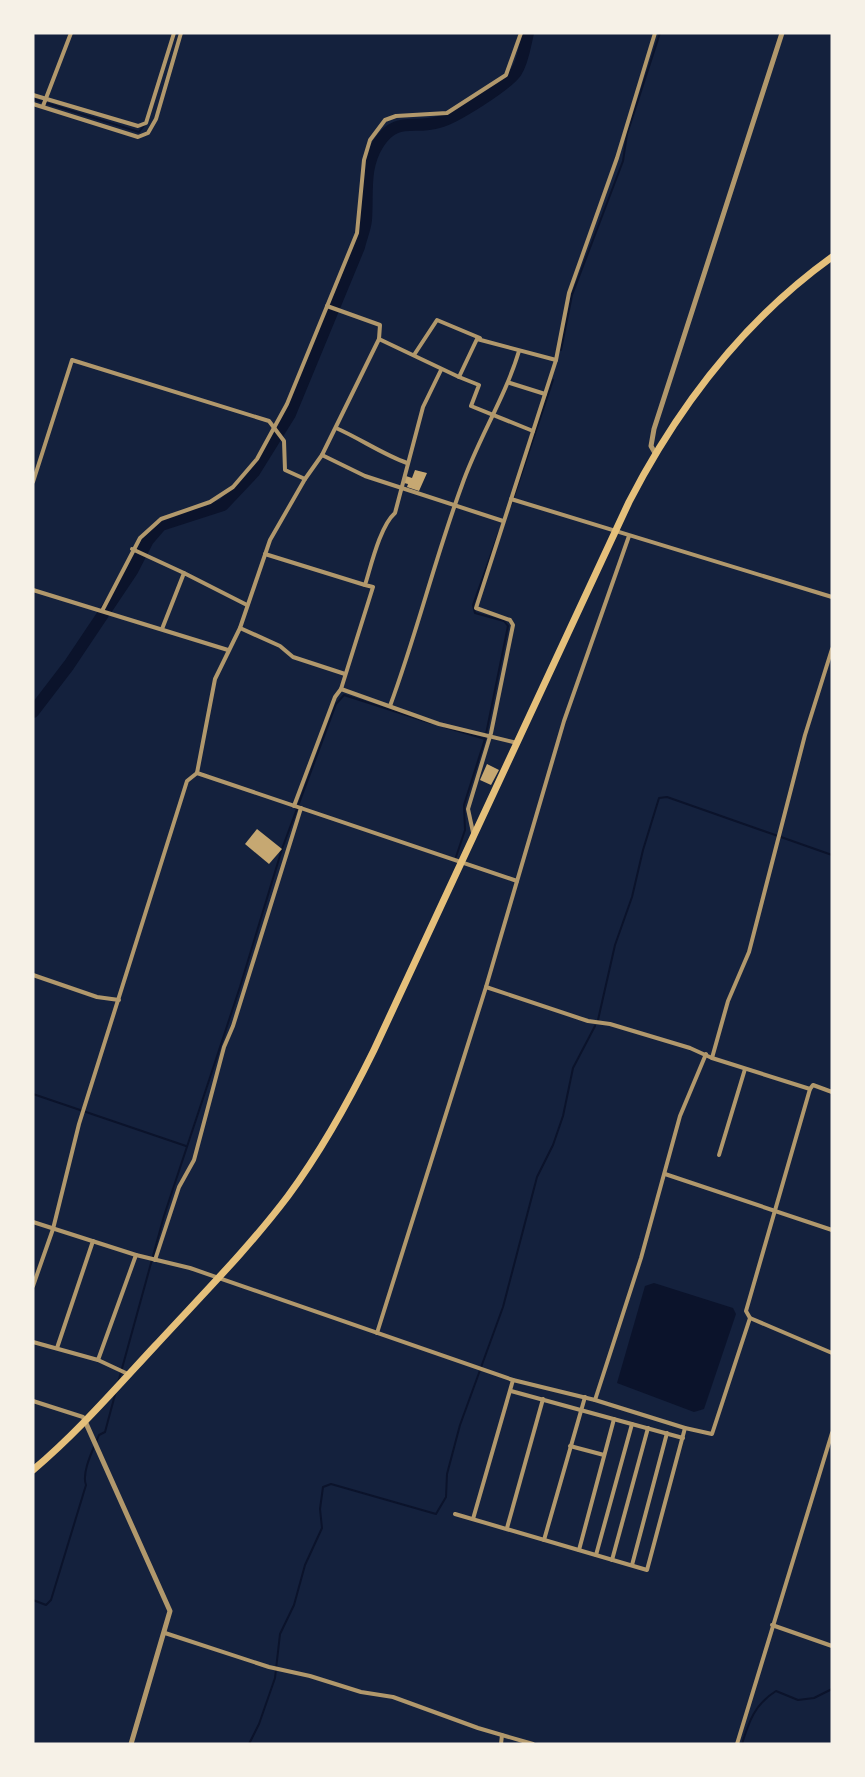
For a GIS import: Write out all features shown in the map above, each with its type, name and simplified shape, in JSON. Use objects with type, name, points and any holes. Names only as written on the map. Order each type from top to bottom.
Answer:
[{"type":"main road","points":[[33,1470],[85,1421],[126,1372],[218,1278],[289,1194],[336,1122],[375,1050],[655,453],[699,386],[726,353],[777,302],[832,257]]},
{"type":"street","points":[[43,106],[71,33]]},
{"type":"street","points":[[33,95],[138,126],[146,123],[174,33]]},
{"type":"street","points":[[33,104],[138,137],[148,133],[156,119],[181,33]]},
{"type":"street","points":[[102,611],[132,549],[140,538],[161,519],[210,502],[233,487],[257,459],[287,404],[357,233],[364,160],[370,140],[385,120],[396,116],[447,113],[506,75],[521,33]]},
{"type":"street","points":[[474,837],[468,809],[490,736],[513,625],[510,620],[476,608],[556,360],[569,293],[617,158],[655,33]]},
{"type":"street","points":[[655,453],[651,446],[654,429],[782,33]]},
{"type":"street","points":[[33,1286],[53,1229],[79,1125],[187,782],[197,773],[214,680],[240,628],[265,554],[305,479],[322,455],[379,339],[380,325],[327,306]]},
{"type":"street","points":[[414,355],[437,320],[483,339],[556,360]]},
{"type":"street","points":[[379,339],[441,369],[479,384],[471,406],[492,417],[533,431]]},
{"type":"street","points":[[459,377],[477,339],[483,339]]},
{"type":"street","points":[[390,706],[406,664],[423,597],[454,506],[473,454],[510,383],[519,351]]},
{"type":"street","points":[[33,482],[72,360],[258,416],[274,425],[284,441],[285,470],[305,479]]},
{"type":"street","points":[[365,585],[403,487],[407,463],[423,407],[441,369]]},
{"type":"street","points":[[510,383],[545,394]]},
{"type":"street","points":[[336,428],[361,439],[380,453],[407,463]]},
{"type":"street","points":[[322,455],[365,476],[503,521]]},
{"type":"street","points":[[511,499],[832,597]]},
{"type":"street","points":[[378,1333],[417,1200],[486,987],[564,721],[629,536]]},
{"type":"street","points":[[132,549],[247,604]]},
{"type":"street","points":[[265,554],[373,587],[341,689],[335,697],[294,806]]},
{"type":"street","points":[[162,629],[184,573]]},
{"type":"street","points":[[33,590],[228,650]]},
{"type":"street","points":[[240,628],[280,646],[293,657],[345,674]]},
{"type":"street","points":[[711,1058],[728,1001],[749,952],[802,745],[832,649]]},
{"type":"street","points":[[341,689],[439,724],[517,743]]},
{"type":"street","points":[[197,773],[517,881]]},
{"type":"street","points":[[155,1260],[179,1187],[194,1160],[224,1047],[233,1026],[301,808]]},
{"type":"street","points":[[33,975],[97,997],[119,1000]]},
{"type":"street","points":[[486,987],[706,1054],[711,1058],[810,1089]]},
{"type":"street","points":[[595,1400],[665,1174],[680,1116],[706,1054]]},
{"type":"street","points":[[719,1155],[745,1069]]},
{"type":"street","points":[[832,1092],[813,1085],[810,1089],[746,1311],[750,1318],[832,1353]]},
{"type":"street","points":[[665,1174],[832,1230]]},
{"type":"street","points":[[33,1222],[218,1278],[513,1380],[585,1397],[712,1434],[750,1318]]},
{"type":"street","points":[[57,1348],[93,1241]]},
{"type":"street","points":[[98,1360],[136,1255]]},
{"type":"street","points":[[33,1342],[98,1360],[126,1372]]},
{"type":"street","points":[[473,1519],[513,1380]]},
{"type":"street","points":[[510,1391],[683,1438]]},
{"type":"street","points":[[544,1540],[585,1397]]},
{"type":"street","points":[[507,1528],[543,1399]]},
{"type":"street","points":[[33,1401],[83,1417],[170,1611],[131,1744]]},
{"type":"street","points":[[579,1550],[614,1419]]},
{"type":"street","points":[[596,1555],[632,1424]]},
{"type":"street","points":[[612,1560],[648,1428]]},
{"type":"street","points":[[455,1514],[646,1570],[685,1428]]},
{"type":"street","points":[[632,1565],[667,1433]]},
{"type":"street","points":[[737,1744],[832,1433]]},
{"type":"street","points":[[570,1446],[604,1455]]},
{"type":"street","points":[[772,1625],[832,1646]]},
{"type":"street","points":[[165,1633],[268,1667],[310,1676],[361,1692],[393,1697],[533,1744]]},
{"type":"street","points":[[501,1744],[502,1735]]},
{"type":"water","points":[[654,1283],[733,1308],[736,1314],[704,1409],[694,1412],[617,1383],[645,1286]]},
{"type":"building","points":[[415,470],[427,473],[419,491],[407,487],[408,484],[404,483],[406,476],[412,478]]},
{"type":"building","points":[[487,764],[499,770],[491,785],[480,780]]},
{"type":"building","points":[[257,829],[282,849],[269,864],[245,844]]},
{"type":"waterway","points":[[33,712],[69,665],[132,571],[148,540],[161,525],[223,505],[254,472],[290,414],[359,247],[366,220],[368,171],[378,144],[392,129],[406,125],[430,124],[447,119],[502,85],[516,72],[528,33]]},
{"type":"waterway","points":[[561,350],[572,295],[623,161],[627,134],[660,33]]},
{"type":"waterway","points":[[33,99],[139,132],[146,123]]},
{"type":"waterway","points":[[511,505],[553,380]]},
{"type":"waterway","points":[[456,857],[465,830],[464,805],[485,739],[508,626],[504,621],[475,613],[473,605],[499,532]]},
{"type":"waterway","points":[[118,1383],[164,1216],[240,987],[282,849],[336,704],[344,695],[431,723]]},
{"type":"waterway","points":[[445,727],[485,739]]},
{"type":"waterway","points":[[598,1020],[615,945],[632,897],[659,798],[667,797],[832,855]]},
{"type":"waterway","points":[[249,1744],[259,1724],[275,1678],[280,1634],[294,1605],[305,1565],[322,1528],[320,1509],[323,1487],[331,1484],[436,1514],[446,1497],[447,1474],[460,1425],[503,1307],[537,1177],[553,1145],[563,1116],[573,1068],[595,1026]]},
{"type":"waterway","points":[[33,1094],[186,1146]]},
{"type":"waterway","points":[[33,1600],[46,1605],[51,1600],[86,1485],[85,1474],[91,1453],[99,1435],[105,1432],[116,1391]]},
{"type":"waterway","points":[[742,1744],[758,1707],[776,1691],[798,1700],[814,1698],[832,1689]]}]
